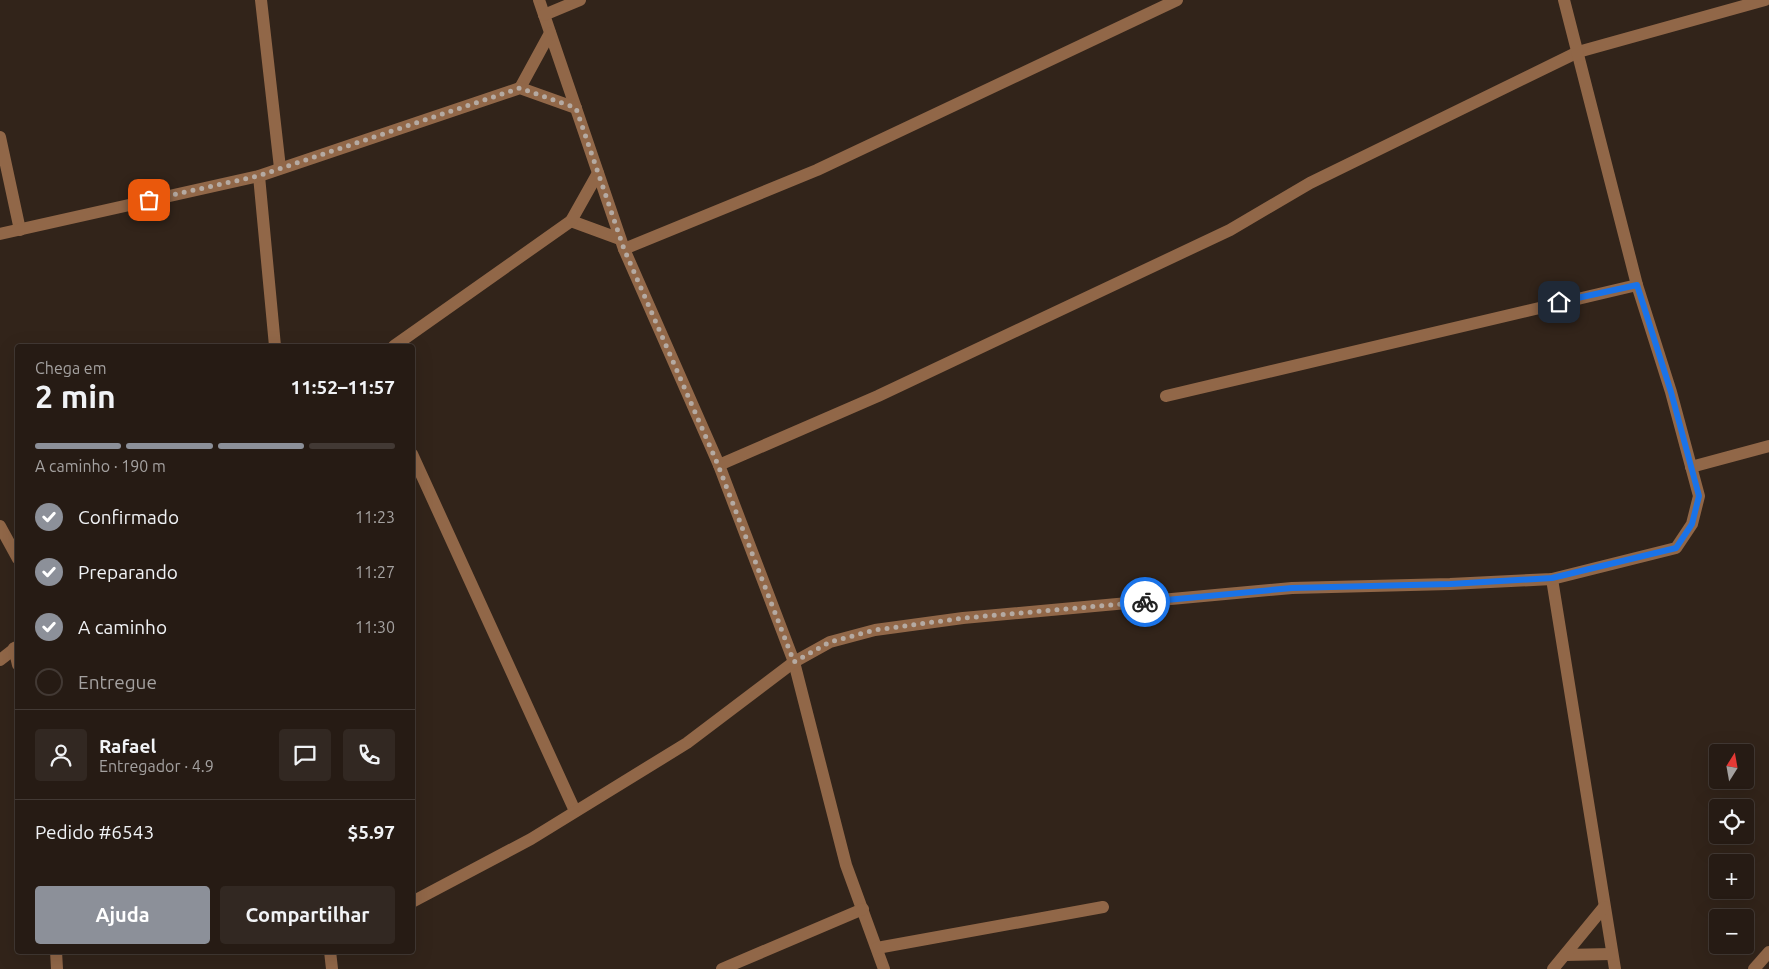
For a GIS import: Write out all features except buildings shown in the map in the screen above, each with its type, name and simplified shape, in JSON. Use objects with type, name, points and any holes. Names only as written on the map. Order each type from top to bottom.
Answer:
[{"type":"street","points":[[261,0],[280,168]]},
{"type":"street","points":[[539,0],[622,244],[718,465],[794,662],[846,865],[884,969]]},
{"type":"street","points":[[544,14],[580,0]]},
{"type":"street","points":[[571,221],[622,244],[817,170],[1177,0]]},
{"type":"street","points":[[415,900],[531,839],[687,743],[794,662],[830,642],[875,630],[964,618],[1292,588],[1450,584],[1552,578],[1676,548],[1692,524],[1699,496],[1671,392],[1637,285],[1564,0]]},
{"type":"street","points":[[718,465],[878,396],[1230,230],[1310,183],[1578,52],[1765,0]]},
{"type":"street","points":[[520,88],[550,33]]},
{"type":"street","points":[[0,234],[258,176],[520,88],[576,108]]},
{"type":"street","points":[[0,137],[20,230]]},
{"type":"street","points":[[397,344],[571,221],[598,173]]},
{"type":"street","points":[[258,176],[274,344]]},
{"type":"street","points":[[1166,396],[1637,285]]},
{"type":"street","points":[[1691,467],[1769,446]]},
{"type":"street","points":[[415,461],[575,811]]},
{"type":"street","points":[[0,526],[15,554]]},
{"type":"street","points":[[1552,578],[1615,969]]},
{"type":"street","points":[[0,660],[15,648]]},
{"type":"street","points":[[877,948],[1103,907]]},
{"type":"street","points":[[1553,969],[1604,907]]},
{"type":"street","points":[[722,969],[863,910]]},
{"type":"street","points":[[1754,969],[1769,952]]},
{"type":"street","points":[[56,954],[57,969]]},
{"type":"street","points":[[330,954],[332,969]]},
{"type":"street","points":[[1566,955],[1612,954]]},
{"type":"way so far","points":[[149,200],[258,176],[520,88],[576,108],[624,249],[718,465],[794,662],[830,642],[875,630],[964,618],[1145,602]]},
{"type":"route","points":[[1145,602],[1292,588],[1450,584],[1552,578],[1676,548],[1692,524],[1699,496],[1671,392],[1637,285],[1559,302]]}]
